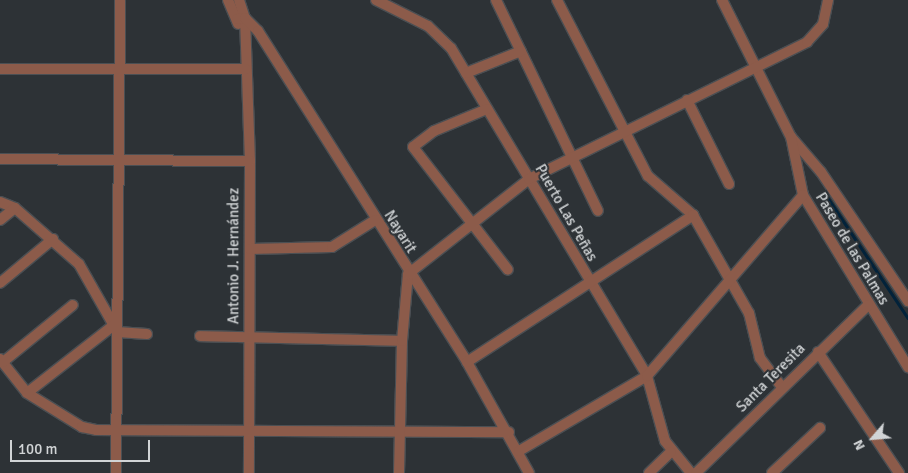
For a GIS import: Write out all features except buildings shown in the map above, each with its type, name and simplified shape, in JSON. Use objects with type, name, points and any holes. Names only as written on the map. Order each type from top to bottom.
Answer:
[{"type":"street","points":[[116,473],[120,0]]},
{"type":"street","points":[[228,0],[241,19]]},
{"type":"street","points":[[239,0],[241,19]]},
{"type":"street","name":"Puerto Las Peñas","points":[[376,0],[428,26],[451,48],[589,284],[647,376],[670,452],[691,473]]},
{"type":"street","points":[[496,0],[598,211]]},
{"type":"street","points":[[557,0],[623,134],[648,176],[693,215],[748,313],[760,358],[782,387]]},
{"type":"street","name":"Paseo de las Palmas","points":[[722,0],[791,138],[803,195],[868,305],[908,367]]},
{"type":"street","points":[[399,473],[402,342],[408,274],[529,179],[807,42],[823,24],[828,0]]},
{"type":"street","name":"Antonio J. Hernández","points":[[241,19],[246,69],[250,161],[249,473]]},
{"type":"street","name":"Nayarit","points":[[241,19],[258,31],[408,274],[467,362],[509,432],[529,473]]},
{"type":"street","points":[[466,73],[520,51]]},
{"type":"street","points":[[0,69],[246,69]]},
{"type":"street","points":[[687,100],[729,184]]},
{"type":"street","points":[[487,109],[434,131],[413,147],[508,270]]},
{"type":"street","name":"Paseo de las Palmas","points":[[791,138],[821,172],[908,300]]},
{"type":"street","points":[[0,159],[250,161]]},
{"type":"street","points":[[519,451],[647,376],[803,195]]},
{"type":"street","points":[[0,202],[15,208],[53,239],[79,264],[116,329]]},
{"type":"street","points":[[0,220],[15,208]]},
{"type":"street","points":[[467,362],[693,215]]},
{"type":"street","points":[[250,249],[332,247],[375,220]]},
{"type":"street","points":[[0,283],[53,239]]},
{"type":"street","points":[[73,305],[1,360],[27,393],[82,427],[116,433],[249,431],[509,432]]},
{"type":"street","name":"Santa Teresita","points":[[702,471],[782,387],[868,305]]},
{"type":"street","points":[[27,393],[116,329],[147,334]]},
{"type":"street","points":[[200,336],[402,342]]},
{"type":"street","points":[[818,352],[899,473]]},
{"type":"street","points":[[772,473],[820,428]]},
{"type":"street","points":[[649,473],[670,452]]},
{"type":"waterway","points":[[828,198],[908,318]]}]
